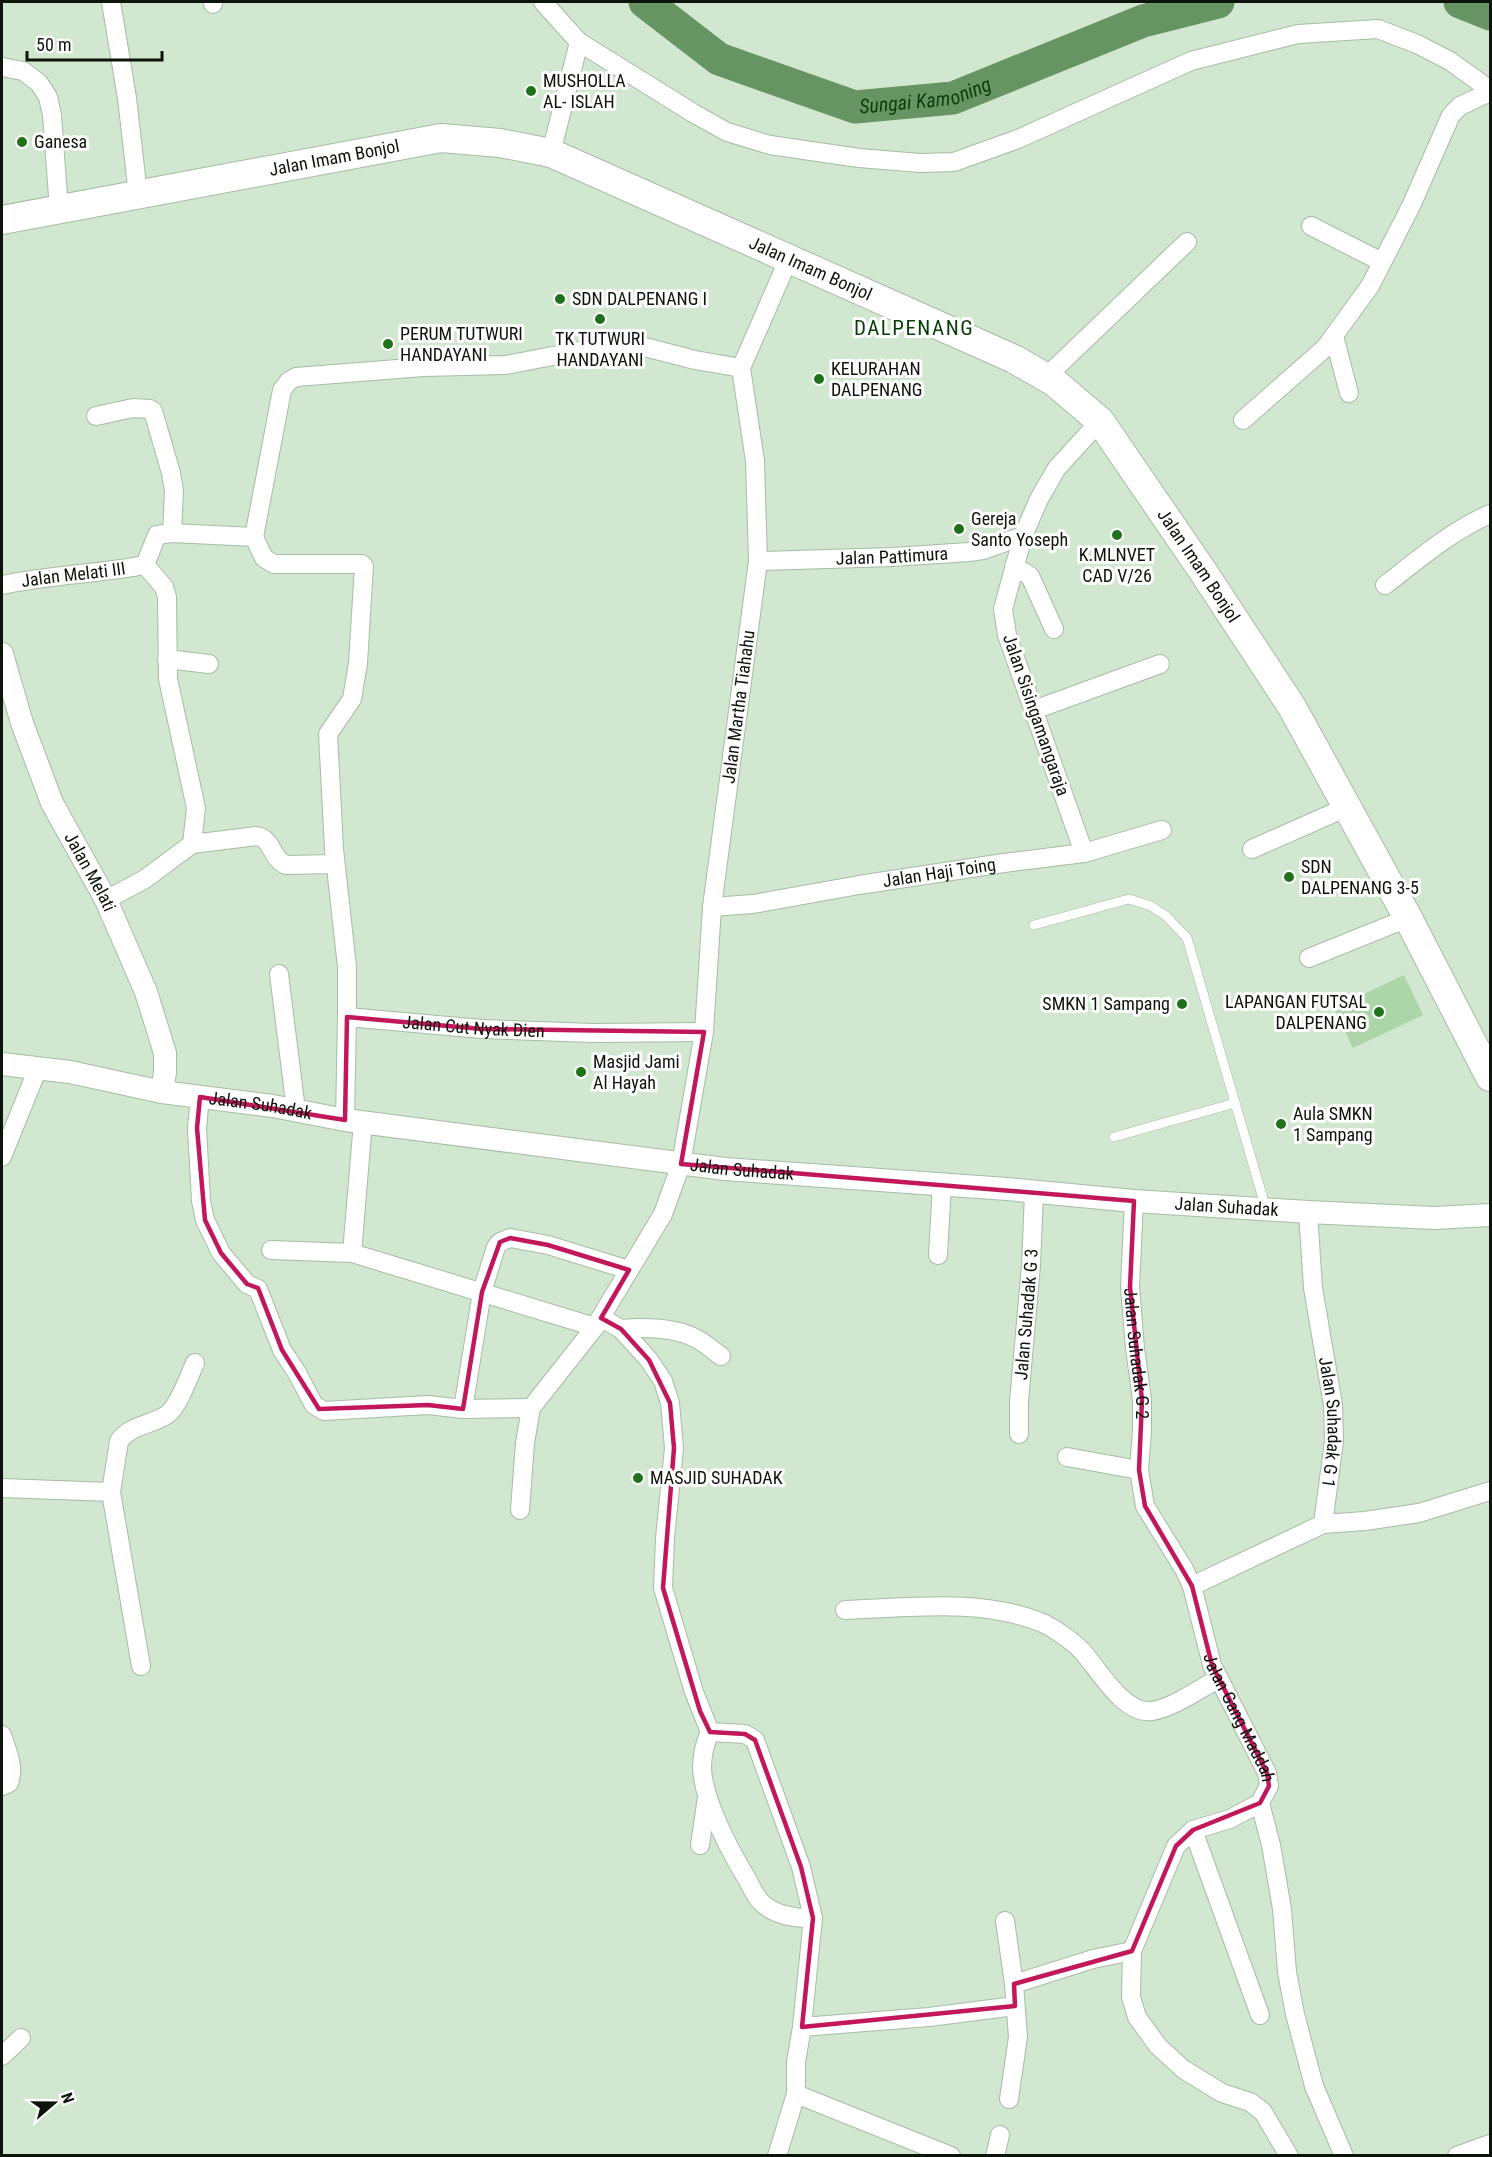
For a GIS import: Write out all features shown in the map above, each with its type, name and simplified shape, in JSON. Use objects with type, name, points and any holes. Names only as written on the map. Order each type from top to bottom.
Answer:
[{"type":"main road","name":"Jalan Imam Bonjol","points":[[2,220],[441,138],[500,143],[551,153],[1014,359],[1046,377],[1100,421],[1292,706],[1487,1063]]},
{"type":"street","points":[[111,2],[127,98],[138,195]]},
{"type":"street","points":[[543,2],[579,42],[693,113],[728,132],[770,145],[859,158],[920,163],[954,162],[1017,140],[1191,61],[1298,34],[1378,29],[1417,44],[1450,61],[1491,91],[1460,105],[1451,115],[1411,206],[1370,286],[1325,348],[1243,420]]},
{"type":"street","points":[[551,153],[579,42]]},
{"type":"street","points":[[2,67],[23,71],[39,83],[48,97],[52,115],[59,210]]},
{"type":"street","points":[[1311,226],[1382,262]]},
{"type":"street","points":[[1046,377],[1187,242]]},
{"type":"street","points":[[352,1253],[354,1121],[347,1017],[347,967],[335,864],[328,734],[352,699],[358,663],[364,566],[362,564],[274,564],[264,558],[254,537],[282,390],[289,381],[296,377],[506,364],[625,342],[695,360],[741,368],[789,258]]},
{"type":"street","points":[[1334,336],[1349,393]]},
{"type":"street","name":"Jalan Martha Tiahahu","points":[[531,1408],[598,1323],[663,1214],[681,1164],[704,1032],[712,907],[758,561],[755,461],[741,368]]},
{"type":"street","points":[[96,416],[133,408],[153,411],[172,482],[172,533]]},
{"type":"street","name":"Jalan Sisingamangaraja","points":[[1084,853],[1007,635],[1003,609],[1023,536],[1039,499],[1057,468],[1100,421]]},
{"type":"street","points":[[1385,585],[1443,540],[1470,523],[1491,514]]},
{"type":"street","points":[[192,844],[196,808],[168,679],[167,597],[164,587],[145,565],[157,535],[172,533],[254,537]]},
{"type":"street","name":"Jalan Pattimura","points":[[758,561],[969,552],[983,550],[1023,536]]},
{"type":"street","name":"Jalan Melati III","points":[[2,585],[34,578],[101,573],[145,565]]},
{"type":"street","points":[[1014,566],[1030,576],[1054,629]]},
{"type":"street","name":"Jalan Melati","points":[[2,654],[22,723],[52,803],[106,900],[146,992],[165,1053],[162,1092]]},
{"type":"street","points":[[167,659],[209,664]]},
{"type":"street","points":[[1034,710],[1160,664]]},
{"type":"street","points":[[1252,849],[1347,807]]},
{"type":"street","name":"Jalan Haji Toing","points":[[712,907],[753,904],[982,866],[1084,853],[1162,830]]},
{"type":"street","points":[[106,900],[145,879],[192,844],[256,836],[266,840],[281,863],[286,865],[335,864]]},
{"type":"street","points":[[1309,958],[1408,918]]},
{"type":"street","points":[[279,974],[296,1110]]},
{"type":"street","name":"Jalan Cut Nyak Dien","points":[[347,1017],[482,1029],[593,1033],[704,1032]]},
{"type":"street","name":"Jalan Suhadak","points":[[2,1064],[70,1072],[162,1092],[296,1110],[354,1121],[681,1164],[1034,1193],[1073,1194],[1134,1201],[1308,1212],[1434,1218],[1491,1215]]},
{"type":"street","points":[[2,1157],[38,1068]]},
{"type":"street","points":[[200,1097],[197,1128],[201,1201],[205,1220],[221,1253],[247,1284],[258,1288],[282,1350],[314,1405],[324,1411],[428,1405],[463,1409],[531,1408],[525,1443],[520,1510]]},
{"type":"street","points":[[938,1254],[942,1184]]},
{"type":"street","name":"Jalan Suhadak G 3","points":[[1019,1434],[1019,1402],[1031,1265],[1034,1193]]},
{"type":"street","name":"Jalan Suhadak G 2","points":[[1134,1201],[1130,1287],[1142,1400],[1143,1431],[1139,1470],[1145,1506]]},
{"type":"street","name":"Jalan Suhadak G 1","points":[[1308,1212],[1313,1288],[1333,1405],[1334,1441],[1323,1524]]},
{"type":"street","points":[[463,1409],[482,1292],[496,1247],[500,1242],[510,1238],[548,1245],[629,1270]]},
{"type":"street","points":[[271,1250],[352,1253],[482,1292],[621,1329],[644,1327],[679,1332],[695,1338],[721,1356]]},
{"type":"street","points":[[621,1329],[649,1360],[663,1381],[670,1403],[674,1448],[665,1538],[663,1588],[697,1702],[710,1732],[705,1745],[702,1769],[708,1792],[724,1840],[762,1902],[780,1913],[797,1919],[813,1918]]},
{"type":"street","points":[[141,1666],[111,1492],[119,1441],[132,1429],[154,1421],[172,1410],[195,1363]]},
{"type":"street","points":[[1066,1457],[1139,1470]]},
{"type":"street","points":[[2,1488],[111,1492]]},
{"type":"street","points":[[1192,1586],[1323,1524],[1365,1521],[1419,1513],[1491,1491]]},
{"type":"street","name":"Jalan Gang Maddah","points":[[1145,1506],[1192,1586],[1212,1665],[1268,1773],[1269,1786],[1260,1803],[1230,1819],[1193,1830]]},
{"type":"street","points":[[845,1610],[969,1606],[1003,1610],[1043,1623],[1081,1649],[1111,1687],[1129,1705],[1149,1712],[1164,1708],[1218,1679]]},
{"type":"street","points":[[710,1732],[746,1734],[755,1740],[801,1868],[813,1918],[802,2027],[796,2062],[796,2094],[777,2156]]},
{"type":"street","points":[[2,1736],[12,1774],[9,1783],[2,1786]]},
{"type":"street","points":[[700,1845],[708,1792]]},
{"type":"street","points":[[1260,1803],[1271,1845],[1282,1909],[1287,1972],[1294,2014],[1314,2086],[1344,2156]]},
{"type":"street","points":[[1260,2015],[1193,1830],[1176,1846],[1132,1951],[1131,1997],[1137,2017],[1158,2046],[1183,2069],[1222,2093],[1250,2102],[1263,2112],[1289,2156]]},
{"type":"street","points":[[1005,1920],[1014,1984],[1018,2037],[1009,2099]]},
{"type":"street","points":[[1014,1984],[1093,1959],[1132,1951]]},
{"type":"street","points":[[802,2027],[929,2017],[1015,2006]]},
{"type":"street","points":[[2,2056],[21,2038]]},
{"type":"street","points":[[796,2094],[951,2156]]},
{"type":"street","points":[[994,2156],[1000,2135]]},
{"type":"street","points":[[1456,2156],[1491,2144]]},
{"type":"lane","points":[[1034,925],[1129,899],[1151,906],[1178,926],[1187,938],[1266,1209]]},
{"type":"lane","points":[[1114,1137],[1235,1103]]},
{"type":"highlighted area","points":[[347,1017],[482,1029],[704,1032],[681,1164],[1134,1201],[1130,1287],[1142,1400],[1139,1470],[1145,1506],[1192,1586],[1212,1665],[1267,1773],[1269,1786],[1260,1803],[1193,1830],[1176,1846],[1132,1951],[1014,1984],[1015,2006],[802,2027],[813,1918],[801,1867],[755,1740],[745,1734],[710,1732],[700,1711],[663,1588],[674,1448],[670,1403],[649,1360],[621,1329],[601,1318],[629,1270],[548,1245],[510,1238],[500,1242],[482,1292],[463,1409],[428,1405],[319,1409],[282,1350],[258,1288],[247,1284],[221,1253],[205,1220],[197,1128],[200,1097],[345,1120]]},
{"type":"green space","name":"LAPANGAN FUTSAL DALPENANG","points":[[1404,975],[1423,1015],[1353,1048],[1334,1008]]},
{"type":"waterway","name":"Sungai Kamoning","points":[[645,2],[719,59],[855,107],[953,98],[1143,21],[1218,2]]},
{"type":"waterway","name":"Sungai Kamoning","points":[[1460,2],[1490,14]]},
{"type":"place","name":"MUSHOLLA AL- ISLAH","points":[[531,91]]},
{"type":"place","name":"Ganesa","points":[[22,142]]},
{"type":"place","name":"SDN DALPENANG I","points":[[560,299]]},
{"type":"place","name":"TK TUTWURI HANDAYANI","points":[[600,319]]},
{"type":"place","name":"PERUM TUTWURI HANDAYANI","points":[[388,344]]},
{"type":"place","name":"KELURAHAN DALPENANG","points":[[819,379]]},
{"type":"place","name":"Gereja Santo Yoseph","points":[[959,529]]},
{"type":"place","name":"K.MLNVET CAD V/26","points":[[1117,535]]},
{"type":"place","name":"SDN DALPENANG 3-5","points":[[1289,877]]},
{"type":"place","name":"SMKN 1 Sampang","points":[[1182,1004]]},
{"type":"place","name":"LAPANGAN FUTSAL DALPENANG","points":[[1379,1012]]},
{"type":"place","name":"Masjid Jami Al Hayah","points":[[581,1072]]},
{"type":"place","name":"Aula SMKN 1 Sampang","points":[[1281,1124]]},
{"type":"place","name":"MASJID SUHADAK","points":[[638,1478]]},
{"type":"district","name":"DALPENANG","points":[[914,328]]}]
